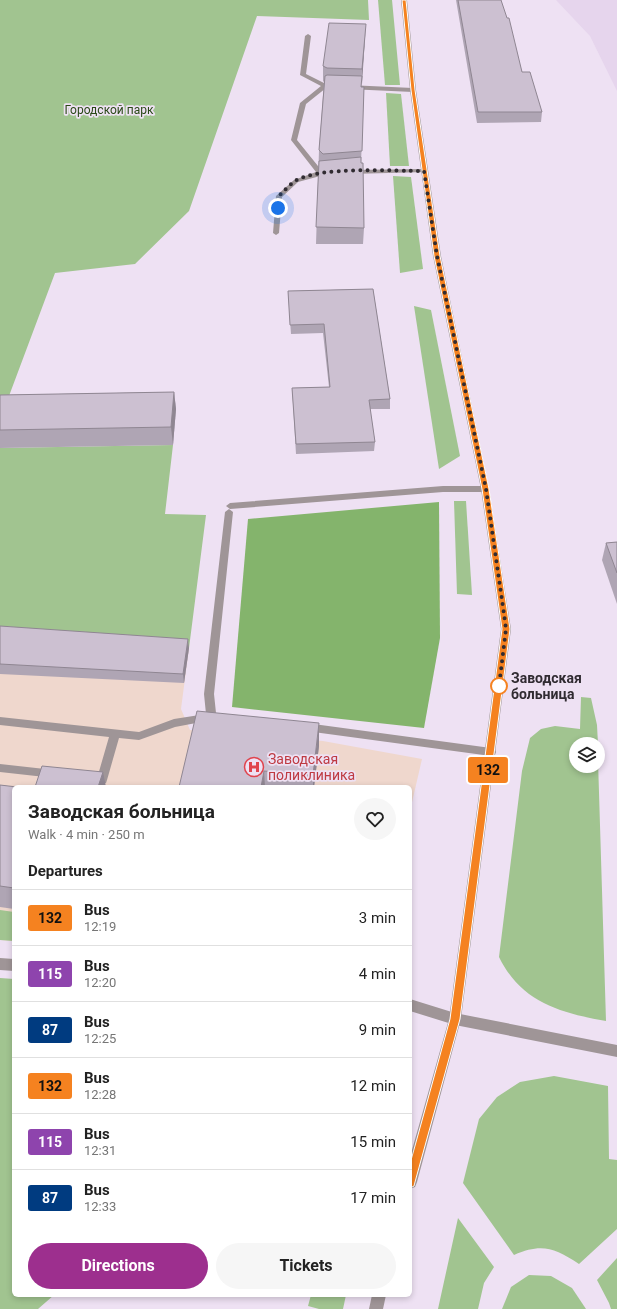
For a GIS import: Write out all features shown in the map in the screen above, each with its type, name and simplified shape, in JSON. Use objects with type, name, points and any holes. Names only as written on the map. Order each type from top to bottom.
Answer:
[{"type":"street","points":[[404,0],[413,90],[437,256],[486,489],[506,629],[455,1019],[412,1175]]},
{"type":"street","points":[[308,36],[303,76],[325,86],[413,90]]},
{"type":"street","points":[[320,173],[294,140],[303,103],[325,86]]},
{"type":"street","points":[[276,233],[279,196],[296,181],[320,173],[385,170],[424,171]]},
{"type":"street","points":[[210,716],[209,694],[229,509],[443,489],[486,489]]},
{"type":"street","points":[[0,721],[139,736],[174,723],[210,716],[233,719]]},
{"type":"street","points":[[294,726],[491,752]]},
{"type":"street","points":[[79,777],[102,780],[115,733]]},
{"type":"street","points":[[0,768],[63,775]]},
{"type":"street","points":[[0,964],[12,965]]},
{"type":"street","points":[[412,1007],[455,1019],[617,1051]]},
{"type":"street","points":[[376,1309],[379,1297]]},
{"type":"shaded area","points":[[556,0],[617,0],[617,91],[590,36]]},
{"type":"shaded area","points":[[0,635],[189,648],[181,709],[190,730],[323,741],[422,759],[412,802],[412,785],[12,785],[12,941],[0,940]]},
{"type":"green space","name":"Городской парк","points":[[0,0],[368,0],[369,20],[257,16],[189,211],[135,264],[55,273],[3,412],[0,424]]},
{"type":"green space","points":[[378,0],[392,0],[400,85],[385,85]]},
{"type":"green space","points":[[386,93],[401,94],[409,166],[390,166]]},
{"type":"green space","points":[[393,176],[411,177],[423,269],[400,273]]},
{"type":"green space","points":[[414,306],[431,310],[460,456],[439,469]]},
{"type":"green space","points":[[173,445],[165,514],[206,515],[189,648],[0,635],[0,448]]},
{"type":"green space","points":[[454,501],[466,501],[472,595],[457,594]]},
{"type":"green space","points":[[439,502],[440,638],[424,728],[232,707],[248,519]]},
{"type":"green space","points":[[581,697],[591,698],[597,725],[598,737],[569,737],[569,773],[598,773],[606,1021],[573,1014],[558,1009],[530,995],[508,972],[499,957],[522,771],[530,738],[541,729],[555,726],[580,729]]},
{"type":"green space","points":[[0,910],[12,912],[12,941],[0,940]]},
{"type":"green space","points":[[0,978],[12,979],[12,1297],[52,1297],[38,1309],[0,1309]]},
{"type":"green space","points":[[554,1076],[608,1086],[609,1159],[617,1160],[617,1229],[579,1264],[562,1254],[548,1249],[532,1249],[514,1255],[463,1183],[479,1119],[497,1097],[520,1082]]},
{"type":"green space","points":[[458,1218],[494,1267],[484,1283],[478,1309],[438,1309]]},
{"type":"green space","points":[[617,1258],[617,1309],[611,1309],[597,1280]]},
{"type":"green space","points":[[529,1275],[551,1276],[572,1288],[586,1309],[502,1309],[511,1287]]},
{"type":"green space","points":[[310,1297],[346,1297],[343,1309],[319,1309],[308,1306]]},
{"type":"building","points":[[458,0],[501,0],[507,18],[509,18],[522,72],[530,72],[542,112],[478,112]]},
{"type":"building","points":[[329,23],[366,24],[362,69],[327,68],[323,66]]},
{"type":"building","points":[[325,76],[362,76],[361,87],[364,87],[362,151],[323,154],[319,150]]},
{"type":"building","points":[[361,157],[361,163],[363,163],[364,228],[316,227],[319,161]]},
{"type":"building","points":[[373,289],[390,399],[369,400],[375,442],[296,444],[292,388],[330,387],[324,324],[290,325],[288,291]]},
{"type":"building","points":[[174,392],[171,427],[0,430],[0,395]]},
{"type":"building","points":[[617,542],[617,573],[606,543]]},
{"type":"building","points":[[0,626],[188,639],[183,674],[0,664]]},
{"type":"building","points":[[197,711],[319,723],[313,775],[264,771],[261,785],[179,785]]},
{"type":"building","points":[[42,766],[103,772],[99,785],[36,785]]},
{"type":"building","points":[[0,785],[12,786],[12,888],[0,886]]},
{"type":"bus line","name":"132","points":[[404,0],[413,90],[437,256],[486,489],[506,629],[455,1019],[412,1175]]},
{"type":"place","name":"Заводская больница","points":[[499,686]]},
{"type":"place","name":"Заводская поликлиника","points":[[254,767]]},
{"type":"route","points":[[278,208],[279,196],[296,181],[320,173],[385,170],[424,171],[437,256],[486,489],[506,629],[499,686]]}]
